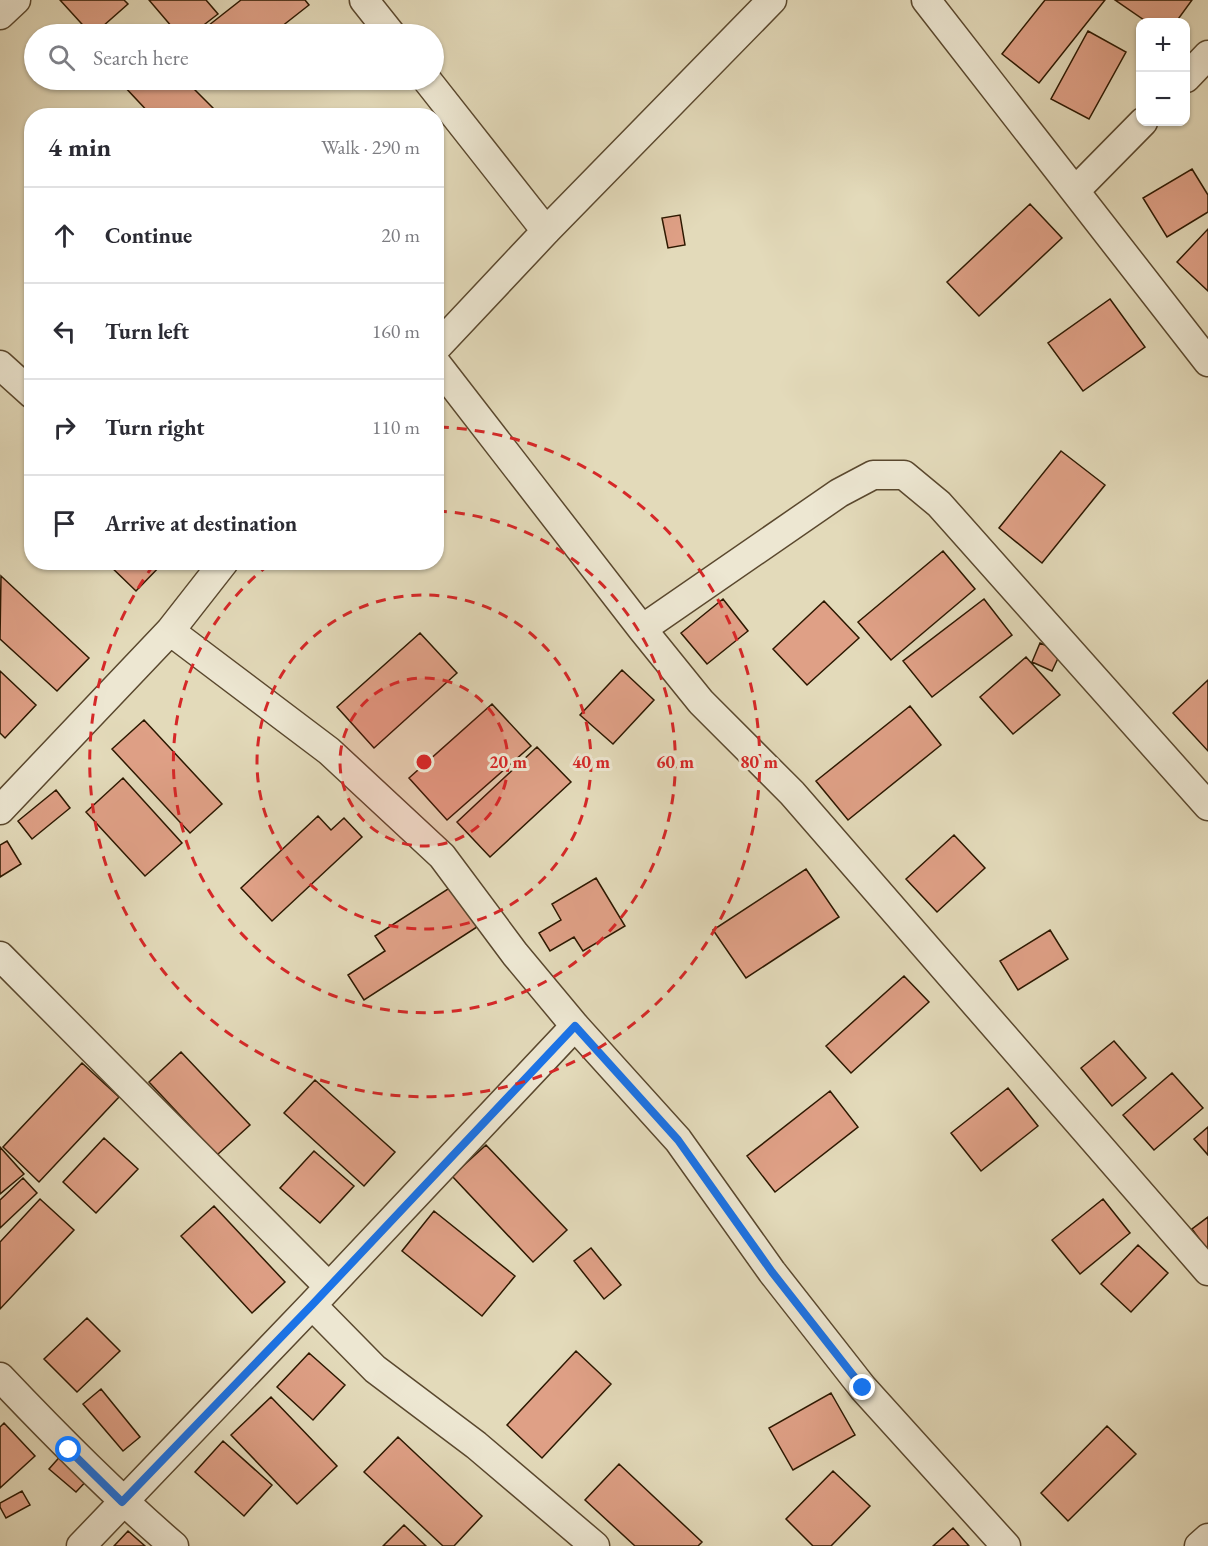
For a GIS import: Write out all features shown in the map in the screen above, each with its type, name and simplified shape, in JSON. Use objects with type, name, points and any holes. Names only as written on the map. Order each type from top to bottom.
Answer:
[{"type":"street","points":[[0,15],[16,0]]},
{"type":"street","points":[[364,0],[383,24]]},
{"type":"street","points":[[444,339],[546,231],[772,0]]},
{"type":"street","points":[[926,0],[1208,362]]},
{"type":"street","points":[[1190,73],[1208,55]]},
{"type":"street","points":[[435,90],[546,231]]},
{"type":"street","points":[[1075,191],[1139,126]]},
{"type":"street","points":[[0,365],[24,387]]},
{"type":"street","points":[[444,373],[701,702],[792,793],[1208,1271]]},
{"type":"street","points":[[642,629],[839,493],[873,475],[904,475],[939,504],[1208,806]]},
{"type":"street","points":[[0,810],[170,631],[218,570]]},
{"type":"street","points":[[170,631],[329,752],[442,856],[515,954],[575,1026],[678,1140],[772,1272],[863,1388],[1006,1546]]},
{"type":"street","points":[[0,956],[320,1296],[375,1370],[476,1445],[595,1546]]},
{"type":"street","points":[[81,1546],[575,1026]]},
{"type":"street","points":[[0,1377],[122,1502],[174,1546]]},
{"type":"street","points":[[1198,1546],[1208,1538]]},
{"type":"building","points":[[60,0],[124,0],[128,4],[105,24],[82,24]]},
{"type":"building","points":[[149,0],[206,0],[218,14],[205,24],[169,24]]},
{"type":"building","points":[[241,0],[305,0],[309,5],[285,24],[210,24]]},
{"type":"building","points":[[1045,0],[1105,0],[1039,83],[1002,54]]},
{"type":"building","points":[[1115,0],[1192,0],[1179,18],[1141,18]]},
{"type":"building","points":[[1088,31],[1126,52],[1089,119],[1051,99]]},
{"type":"building","points":[[128,90],[195,90],[213,108],[145,108]]},
{"type":"building","points":[[1192,169],[1208,195],[1208,212],[1167,237],[1143,198]]},
{"type":"building","points":[[1030,204],[1062,238],[979,316],[947,282]]},
{"type":"building","points":[[680,215],[685,245],[668,248],[662,218]]},
{"type":"building","points":[[1208,229],[1208,291],[1177,262]]},
{"type":"building","points":[[1110,299],[1145,347],[1083,391],[1048,343]]},
{"type":"building","points":[[1061,451],[1105,485],[1042,563],[999,528]]},
{"type":"building","points":[[943,551],[975,589],[891,660],[858,622]]},
{"type":"building","points":[[114,570],[156,570],[136,591]]},
{"type":"building","points":[[1,576],[89,658],[57,691],[0,639]]},
{"type":"building","points":[[723,599],[748,631],[707,664],[681,633]]},
{"type":"building","points":[[984,599],[1012,635],[932,697],[903,661]]},
{"type":"building","points":[[824,601],[859,638],[807,685],[773,649]]},
{"type":"building","points":[[420,633],[457,673],[374,748],[337,707]]},
{"type":"building","points":[[1040,643],[1061,652],[1052,671],[1032,662]]},
{"type":"building","points":[[1026,657],[1060,695],[1013,734],[980,697]]},
{"type":"building","points":[[622,670],[654,700],[613,744],[580,715]]},
{"type":"building","points":[[0,671],[36,705],[5,738],[0,733]]},
{"type":"building","points":[[1208,680],[1208,751],[1173,713]]},
{"type":"building","points":[[492,704],[531,746],[447,820],[409,778]]},
{"type":"building","points":[[910,706],[941,745],[848,820],[816,781]]},
{"type":"building","points":[[144,720],[222,804],[190,833],[112,749]]},
{"type":"building","points":[[537,747],[571,782],[490,857],[457,822]]},
{"type":"building","points":[[123,778],[182,843],[145,876],[86,812]]},
{"type":"building","points":[[56,790],[70,808],[32,839],[18,821]]},
{"type":"building","points":[[318,816],[331,830],[344,818],[362,837],[272,921],[241,888]]},
{"type":"building","points":[[954,835],[985,868],[937,912],[906,879]]},
{"type":"building","points":[[7,841],[21,864],[0,877],[0,845]]},
{"type":"building","points":[[806,869],[839,917],[746,978],[713,930]]},
{"type":"building","points":[[596,878],[625,926],[583,951],[574,937],[550,951],[539,933],[561,920],[552,904]]},
{"type":"building","points":[[451,887],[477,927],[364,1000],[348,975],[385,951],[375,936]]},
{"type":"building","points":[[1050,930],[1068,959],[1018,990],[1000,961]]},
{"type":"building","points":[[904,976],[929,1002],[851,1073],[826,1046]]},
{"type":"building","points":[[1114,1041],[1146,1078],[1112,1106],[1081,1068]]},
{"type":"building","points":[[181,1052],[250,1125],[217,1155],[149,1082]]},
{"type":"building","points":[[82,1063],[119,1097],[39,1182],[3,1147]]},
{"type":"building","points":[[1172,1073],[1203,1108],[1154,1150],[1123,1115]]},
{"type":"building","points":[[315,1080],[395,1152],[364,1186],[284,1113]]},
{"type":"building","points":[[1008,1088],[1038,1126],[981,1171],[951,1133]]},
{"type":"building","points":[[830,1091],[858,1127],[775,1192],[747,1156]]},
{"type":"building","points":[[1208,1127],[1208,1155],[1194,1139]]},
{"type":"building","points":[[104,1138],[138,1169],[96,1213],[63,1182]]},
{"type":"building","points":[[486,1145],[567,1230],[533,1262],[452,1176]]},
{"type":"building","points":[[0,1147],[24,1174],[0,1194]]},
{"type":"building","points":[[314,1151],[354,1186],[320,1223],[280,1188]]},
{"type":"building","points":[[23,1178],[37,1193],[0,1228],[0,1200]]},
{"type":"building","points":[[40,1199],[74,1230],[0,1309],[0,1242]]},
{"type":"building","points":[[1103,1199],[1130,1233],[1080,1274],[1052,1240]]},
{"type":"building","points":[[214,1206],[285,1282],[252,1313],[181,1236]]},
{"type":"building","points":[[434,1211],[515,1276],[482,1316],[402,1251]]},
{"type":"building","points":[[1208,1217],[1208,1251],[1192,1229]]},
{"type":"building","points":[[1138,1245],[1168,1273],[1131,1312],[1101,1284]]},
{"type":"building","points":[[591,1248],[621,1285],[604,1299],[574,1261]]},
{"type":"building","points":[[87,1318],[120,1351],[77,1392],[44,1359]]},
{"type":"building","points":[[576,1351],[611,1384],[542,1458],[507,1425]]},
{"type":"building","points":[[309,1353],[345,1385],[313,1420],[277,1387]]},
{"type":"building","points":[[101,1389],[140,1437],[123,1451],[83,1404]]},
{"type":"building","points":[[831,1393],[855,1435],[793,1470],[769,1428]]},
{"type":"building","points":[[271,1397],[337,1466],[297,1504],[231,1435]]},
{"type":"building","points":[[4,1423],[35,1456],[0,1488],[0,1427]]},
{"type":"building","points":[[1107,1426],[1136,1454],[1068,1521],[1041,1493]]},
{"type":"building","points":[[398,1437],[482,1516],[454,1546],[443,1546],[364,1472]]},
{"type":"building","points":[[223,1441],[272,1485],[244,1516],[195,1472]]},
{"type":"building","points":[[64,1452],[91,1476],[76,1492],[49,1469]]},
{"type":"building","points":[[619,1464],[702,1542],[698,1546],[635,1546],[585,1500]]},
{"type":"building","points":[[833,1471],[870,1506],[831,1546],[813,1546],[786,1519]]},
{"type":"building","points":[[22,1491],[30,1505],[6,1518],[0,1503]]},
{"type":"building","points":[[404,1525],[426,1546],[383,1546]]},
{"type":"building","points":[[953,1528],[969,1546],[933,1546]]},
{"type":"building","points":[[128,1531],[145,1546],[114,1546]]},
{"type":"route","points":[[69,1450],[122,1502],[312,1305],[575,1026],[678,1140],[772,1272],[863,1388]]}]
